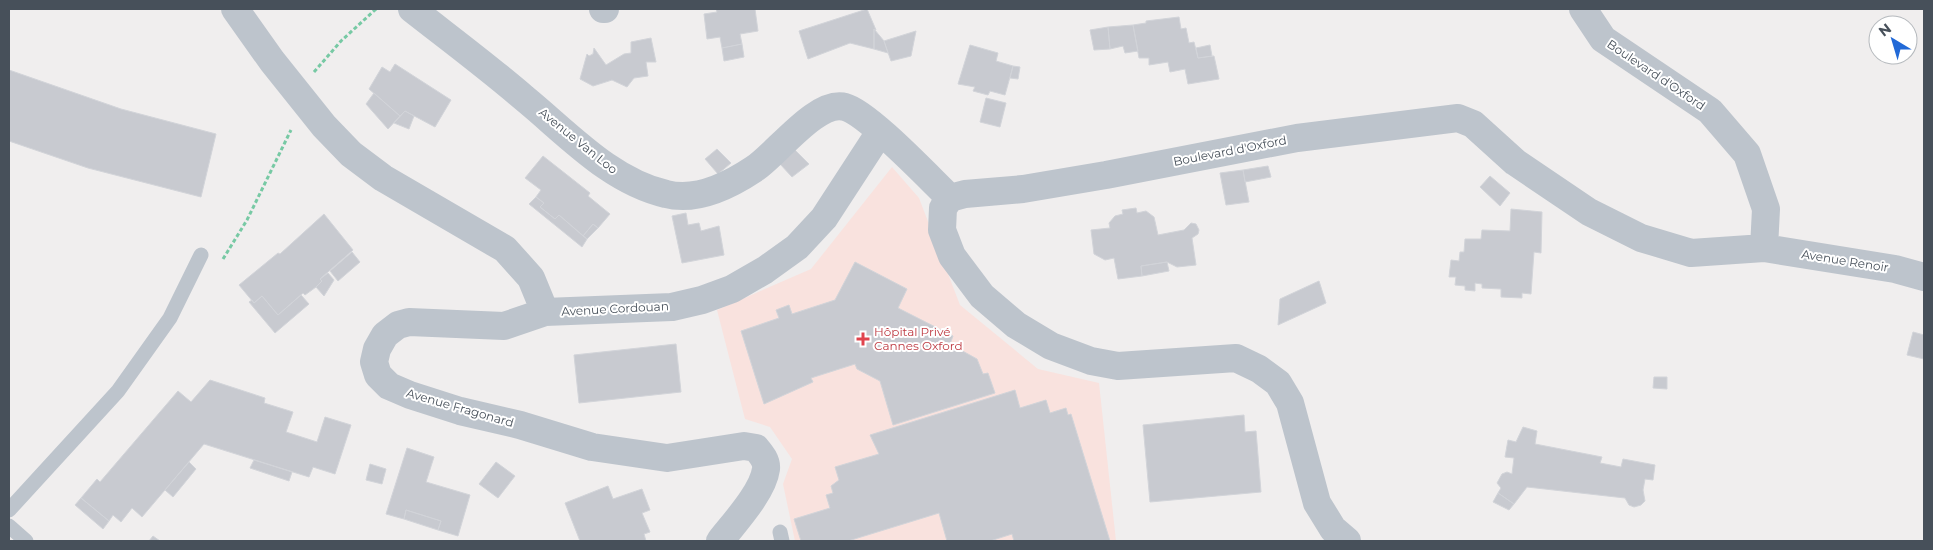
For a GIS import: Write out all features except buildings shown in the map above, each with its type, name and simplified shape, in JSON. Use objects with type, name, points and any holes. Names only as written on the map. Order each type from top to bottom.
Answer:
[{"type":"street","points":[[235,9],[272,62],[351,154],[383,178],[505,249],[531,278],[545,312]]},
{"type":"street","name":"Avenue Van Loo","points":[[412,9],[523,97],[593,156],[629,182],[667,195],[689,197],[718,188],[755,168],[798,129],[830,107],[843,106],[855,111],[880,132],[950,198]]},
{"type":"street","name":"Boulevard d'Oxford","points":[[950,198],[965,194],[1023,189],[1096,177],[1298,138],[1458,118],[1473,124],[1515,162],[1589,212],[1641,238],[1691,253],[1764,248],[1766,209],[1747,154],[1710,111],[1603,39],[1583,9]]},
{"type":"street","name":"Avenue Cordouan","points":[[545,312],[672,307],[702,300],[732,289],[766,270],[797,247],[824,218],[880,132]]},
{"type":"street","points":[[950,198],[943,208],[942,230],[952,256],[982,296],[1016,325],[1051,346],[1091,361],[1118,366],[1236,358],[1259,369],[1278,383],[1290,403],[1317,503],[1334,528],[1347,541]]},
{"type":"street","name":"Avenue Renoir","points":[[1764,248],[1895,269],[1924,276]]},
{"type":"street","name":"Avenue Fragonard","points":[[545,312],[504,326],[409,322],[398,325],[384,335],[377,349],[374,362],[378,375],[389,386],[410,395],[460,411],[520,425],[592,448],[667,458],[744,446],[756,448],[763,457],[766,467],[764,477],[751,501],[720,541]]},
{"type":"lane","points":[[9,510],[118,391],[170,318],[201,255]]},
{"type":"lane","points":[[9,526],[26,541]]},
{"type":"path","points":[[221,262],[247,220],[301,97],[341,41],[376,9]]},
{"type":"shaded area","name":"Hôpital Privé Cannes Oxford","points":[[892,167],[919,198],[960,305],[1038,369],[1099,383],[1116,541],[795,541],[783,484],[792,459],[770,427],[745,419],[717,310],[811,269]]},
{"type":"place","name":"Hôpital Privé Cannes Oxford","points":[[863,339]]}]
